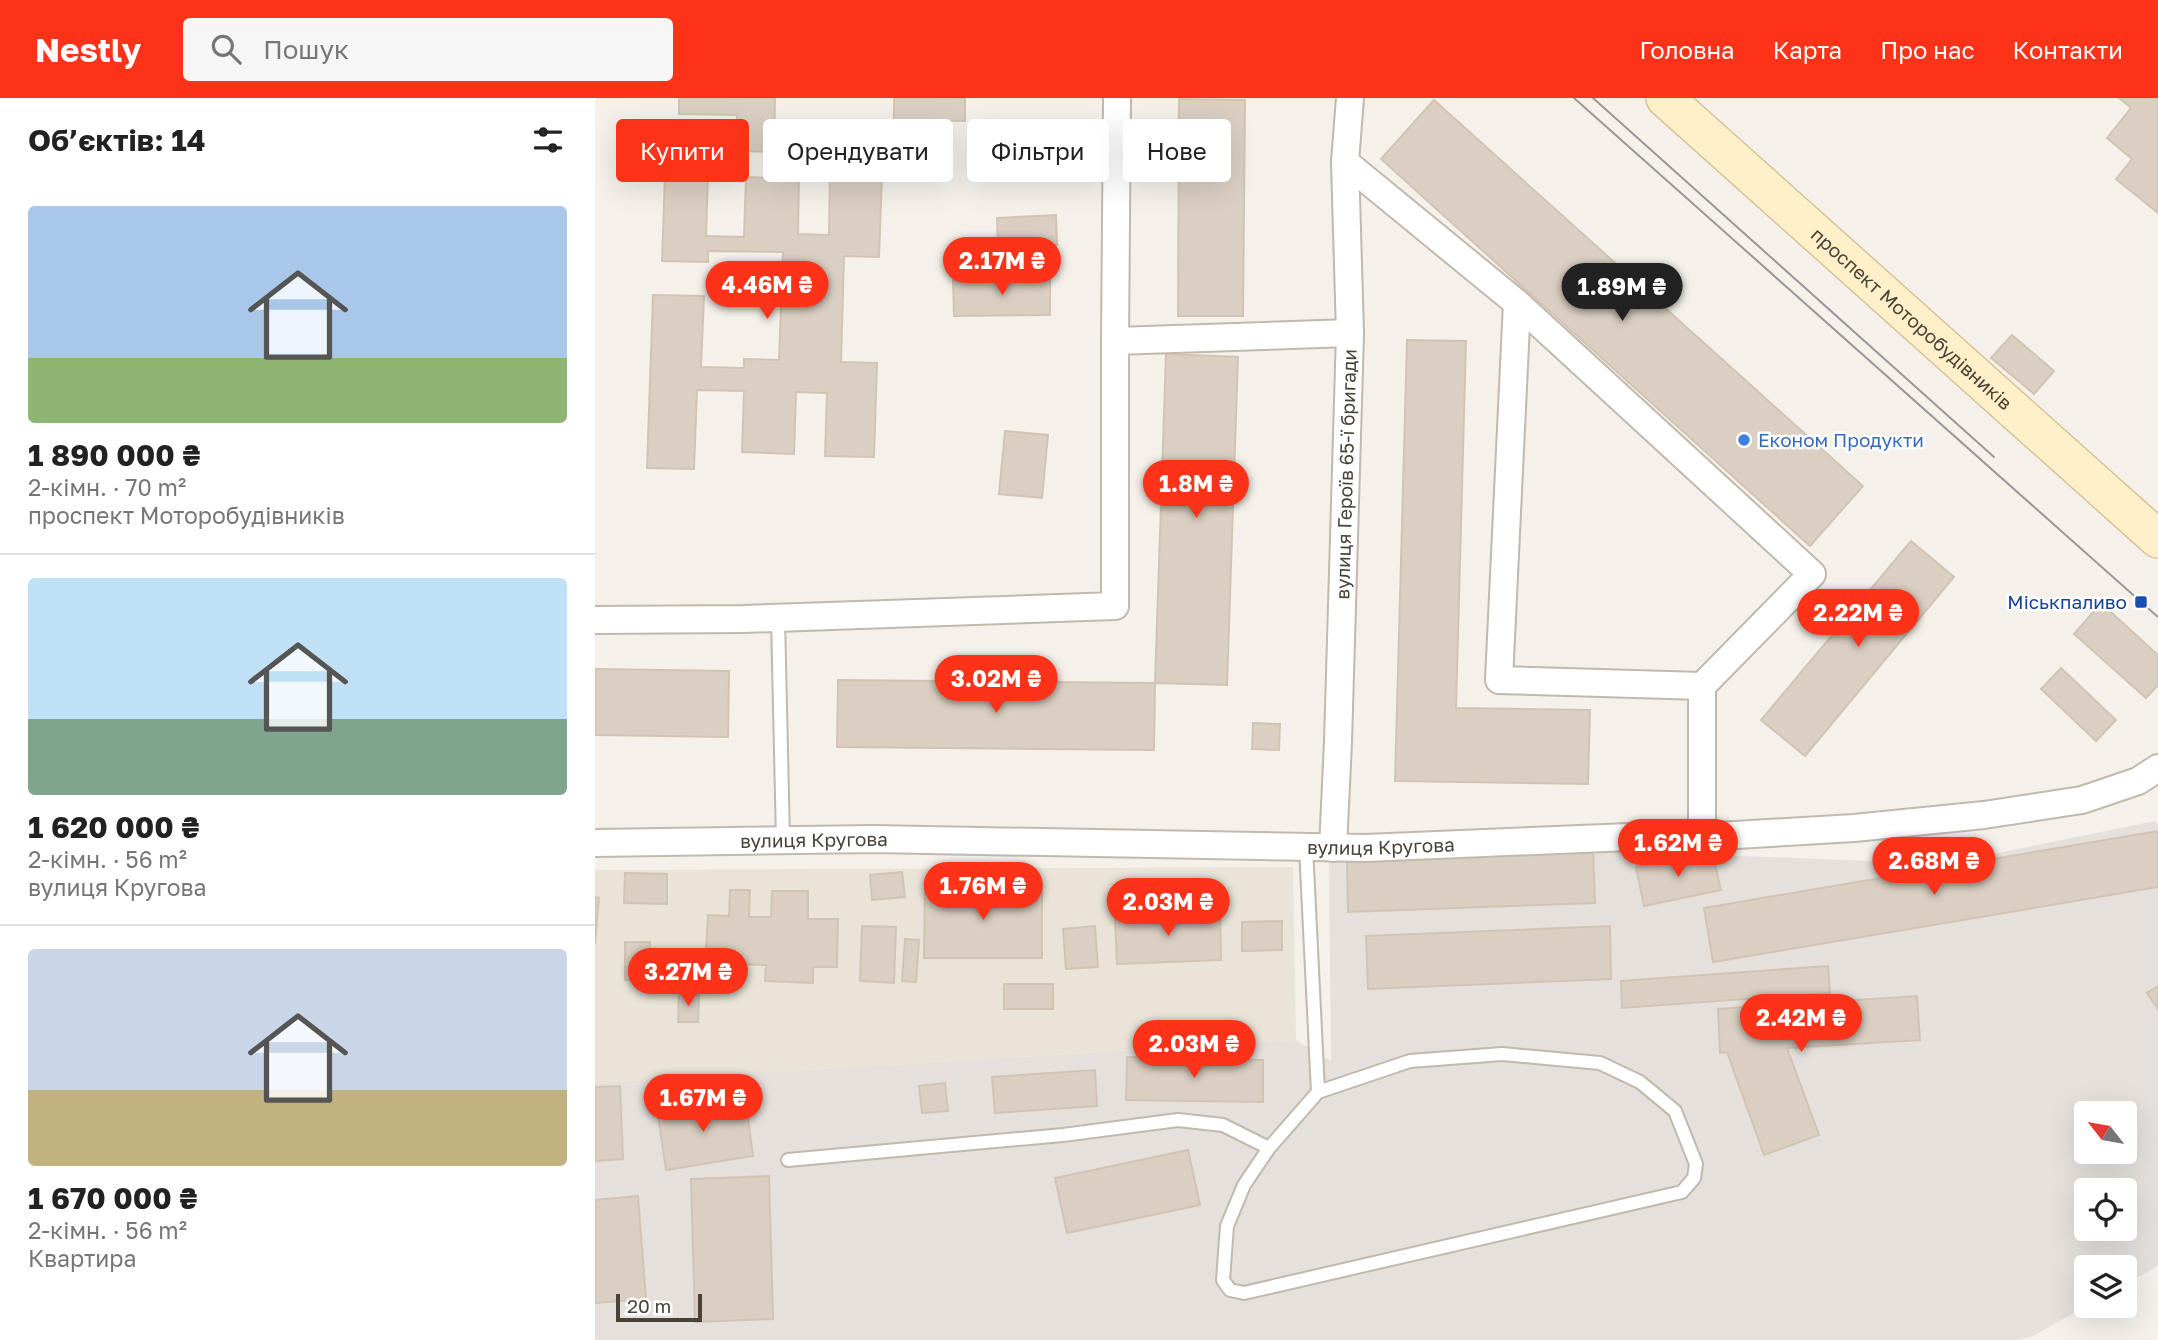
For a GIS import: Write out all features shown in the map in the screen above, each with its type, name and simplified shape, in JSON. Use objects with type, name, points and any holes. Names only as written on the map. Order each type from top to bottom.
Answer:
[{"type":"street","name":"вулиця Героїв 65-ї бригади","points":[[1333,848],[1350,333],[1345,162],[1350,98]]},
{"type":"street","name":"проспект Моторобудівників","points":[[1665,98],[2158,539]]},
{"type":"street","points":[[595,620],[778,618],[1115,606],[1117,100]]},
{"type":"street","points":[[1345,162],[1517,303],[1812,574],[1702,686],[1702,837]]},
{"type":"street","points":[[1517,303],[1499,680],[1702,686]]},
{"type":"street","points":[[1115,341],[1350,333]]},
{"type":"street","name":"вулиця Кругова","points":[[595,843],[874,839],[1333,848],[1629,836],[1702,837],[1854,828],[1985,816],[2082,800],[2138,781],[2158,768]]},
{"type":"lane","points":[[778,618],[783,840]]},
{"type":"lane","points":[[1306,847],[1318,1092]]},
{"type":"lane","points":[[1502,1054],[1600,1063],[1640,1082],[1675,1111],[1696,1164],[1694,1178],[1682,1192],[1244,1293],[1230,1290],[1223,1280],[1227,1226],[1244,1185],[1269,1148],[1318,1092],[1411,1061],[1502,1054]]},
{"type":"lane","points":[[788,1160],[1063,1135],[1178,1120],[1223,1125],[1269,1148]]},
{"type":"shaded area","points":[[2155,821],[2158,824],[2158,1266],[2137,1278],[2137,1255],[2074,1255],[2074,1313],[2031,1337],[2016,1340],[595,1340],[595,1083],[1296,1040],[1331,1061],[1329,861],[1619,851],[1944,864]]},
{"type":"shaded area","points":[[1293,867],[1296,1040],[595,1083],[595,870]]},
{"type":"building","points":[[679,98],[775,98],[775,119],[763,119],[763,152],[749,151],[749,119],[737,119],[737,115],[679,114]]},
{"type":"building","points":[[894,98],[965,98],[965,121],[894,119]]},
{"type":"building","points":[[2119,98],[2158,98],[2158,213],[2116,179],[2132,159],[2107,138],[2131,108]]},
{"type":"building","points":[[1179,99],[1245,100],[1243,316],[1178,316],[1179,182],[1231,182],[1231,119],[1179,119]]},
{"type":"building","points":[[1434,100],[1863,486],[1810,546],[1381,159]]},
{"type":"building","points":[[749,177],[763,178],[763,182],[799,182],[798,234],[829,235],[830,182],[882,182],[879,257],[844,256],[841,362],[877,363],[874,457],[825,456],[827,393],[796,392],[794,454],[742,452],[744,391],[697,390],[694,469],[647,468],[653,295],[704,296],[701,367],[744,368],[744,359],[779,360],[783,252],[708,251],[708,262],[662,261],[665,182],[708,182],[706,236],[744,237],[746,182],[749,182]]},
{"type":"building","points":[[1056,215],[1057,245],[998,247],[997,218]]},
{"type":"building","points":[[1050,278],[1050,315],[954,316],[953,280]]},
{"type":"building","points":[[2012,335],[2054,371],[2034,394],[1991,358]]},
{"type":"building","points":[[1407,340],[1466,341],[1456,708],[1590,710],[1588,784],[1395,781]]},
{"type":"building","points":[[1166,354],[1238,357],[1227,685],[1155,683]]},
{"type":"building","points":[[1005,431],[1048,435],[1042,498],[999,494]]},
{"type":"building","points":[[1911,541],[1954,577],[1805,756],[1761,720]]},
{"type":"building","points":[[2101,603],[2158,655],[2158,685],[2146,698],[2074,634]]},
{"type":"building","points":[[2061,668],[2116,720],[2096,741],[2041,689]]},
{"type":"building","points":[[595,669],[729,671],[728,737],[595,735]]},
{"type":"building","points":[[838,680],[1155,683],[1154,750],[837,747]]},
{"type":"building","points":[[1253,723],[1280,724],[1279,750],[1252,749]]},
{"type":"building","points":[[2158,831],[2158,887],[1713,962],[1704,908]]},
{"type":"building","points":[[1593,850],[1595,903],[1348,912],[1347,860]]},
{"type":"building","points":[[1712,851],[1721,890],[1644,906],[1636,867]]},
{"type":"building","points":[[902,872],[905,897],[872,900],[870,875]]},
{"type":"building","points":[[625,873],[667,874],[667,904],[624,903]]},
{"type":"building","points":[[925,885],[1042,885],[1042,958],[924,958]]},
{"type":"building","points":[[730,890],[750,890],[749,917],[771,917],[772,891],[808,891],[808,919],[838,919],[837,967],[813,967],[813,983],[765,981],[766,965],[726,964],[727,987],[697,988],[696,951],[706,951],[708,915],[729,916]]},
{"type":"building","points":[[595,897],[599,898],[595,944]]},
{"type":"building","points":[[1220,912],[1221,960],[1117,964],[1115,916]]},
{"type":"building","points":[[1282,921],[1282,950],[1242,951],[1242,922]]},
{"type":"building","points":[[862,926],[896,927],[894,983],[860,981]]},
{"type":"building","points":[[1095,926],[1098,967],[1066,969],[1063,929]]},
{"type":"building","points":[[1610,926],[1611,979],[1368,989],[1366,936]]},
{"type":"building","points":[[905,939],[919,940],[916,982],[902,981]]},
{"type":"building","points":[[625,942],[650,942],[649,980],[625,980]]},
{"type":"building","points":[[1828,966],[1830,993],[1622,1008],[1621,981]]},
{"type":"building","points":[[1004,984],[1053,984],[1053,1009],[1004,1009]]},
{"type":"building","points":[[2158,986],[2158,1009],[2147,993]]},
{"type":"building","points":[[679,994],[699,995],[698,1022],[678,1022]]},
{"type":"building","points":[[1917,996],[1920,1040],[1787,1048],[1819,1135],[1764,1155],[1727,1052],[1720,1053],[1718,1009]]},
{"type":"building","points":[[1127,1057],[1263,1060],[1263,1102],[1126,1100]]},
{"type":"building","points":[[1095,1070],[1097,1106],[995,1113],[992,1077]]},
{"type":"building","points":[[945,1083],[948,1111],[922,1113],[919,1086]]},
{"type":"building","points":[[620,1086],[623,1159],[595,1161],[595,1087]]},
{"type":"building","points":[[725,1099],[727,1114],[747,1111],[753,1156],[666,1170],[657,1109]]},
{"type":"building","points":[[1188,1150],[1200,1205],[1067,1233],[1055,1178]]},
{"type":"building","points":[[769,1176],[773,1319],[695,1322],[691,1179]]},
{"type":"building","points":[[638,1196],[646,1299],[595,1303],[595,1200]]},
{"type":"tram line","points":[[1574,98],[2158,617]]},
{"type":"tram line","points":[[1593,98],[1994,457]]},
{"type":"place","name":"Економ Продукти","points":[[1744,440]]},
{"type":"place","name":"Міськпаливо","points":[[2141,602]]}]
